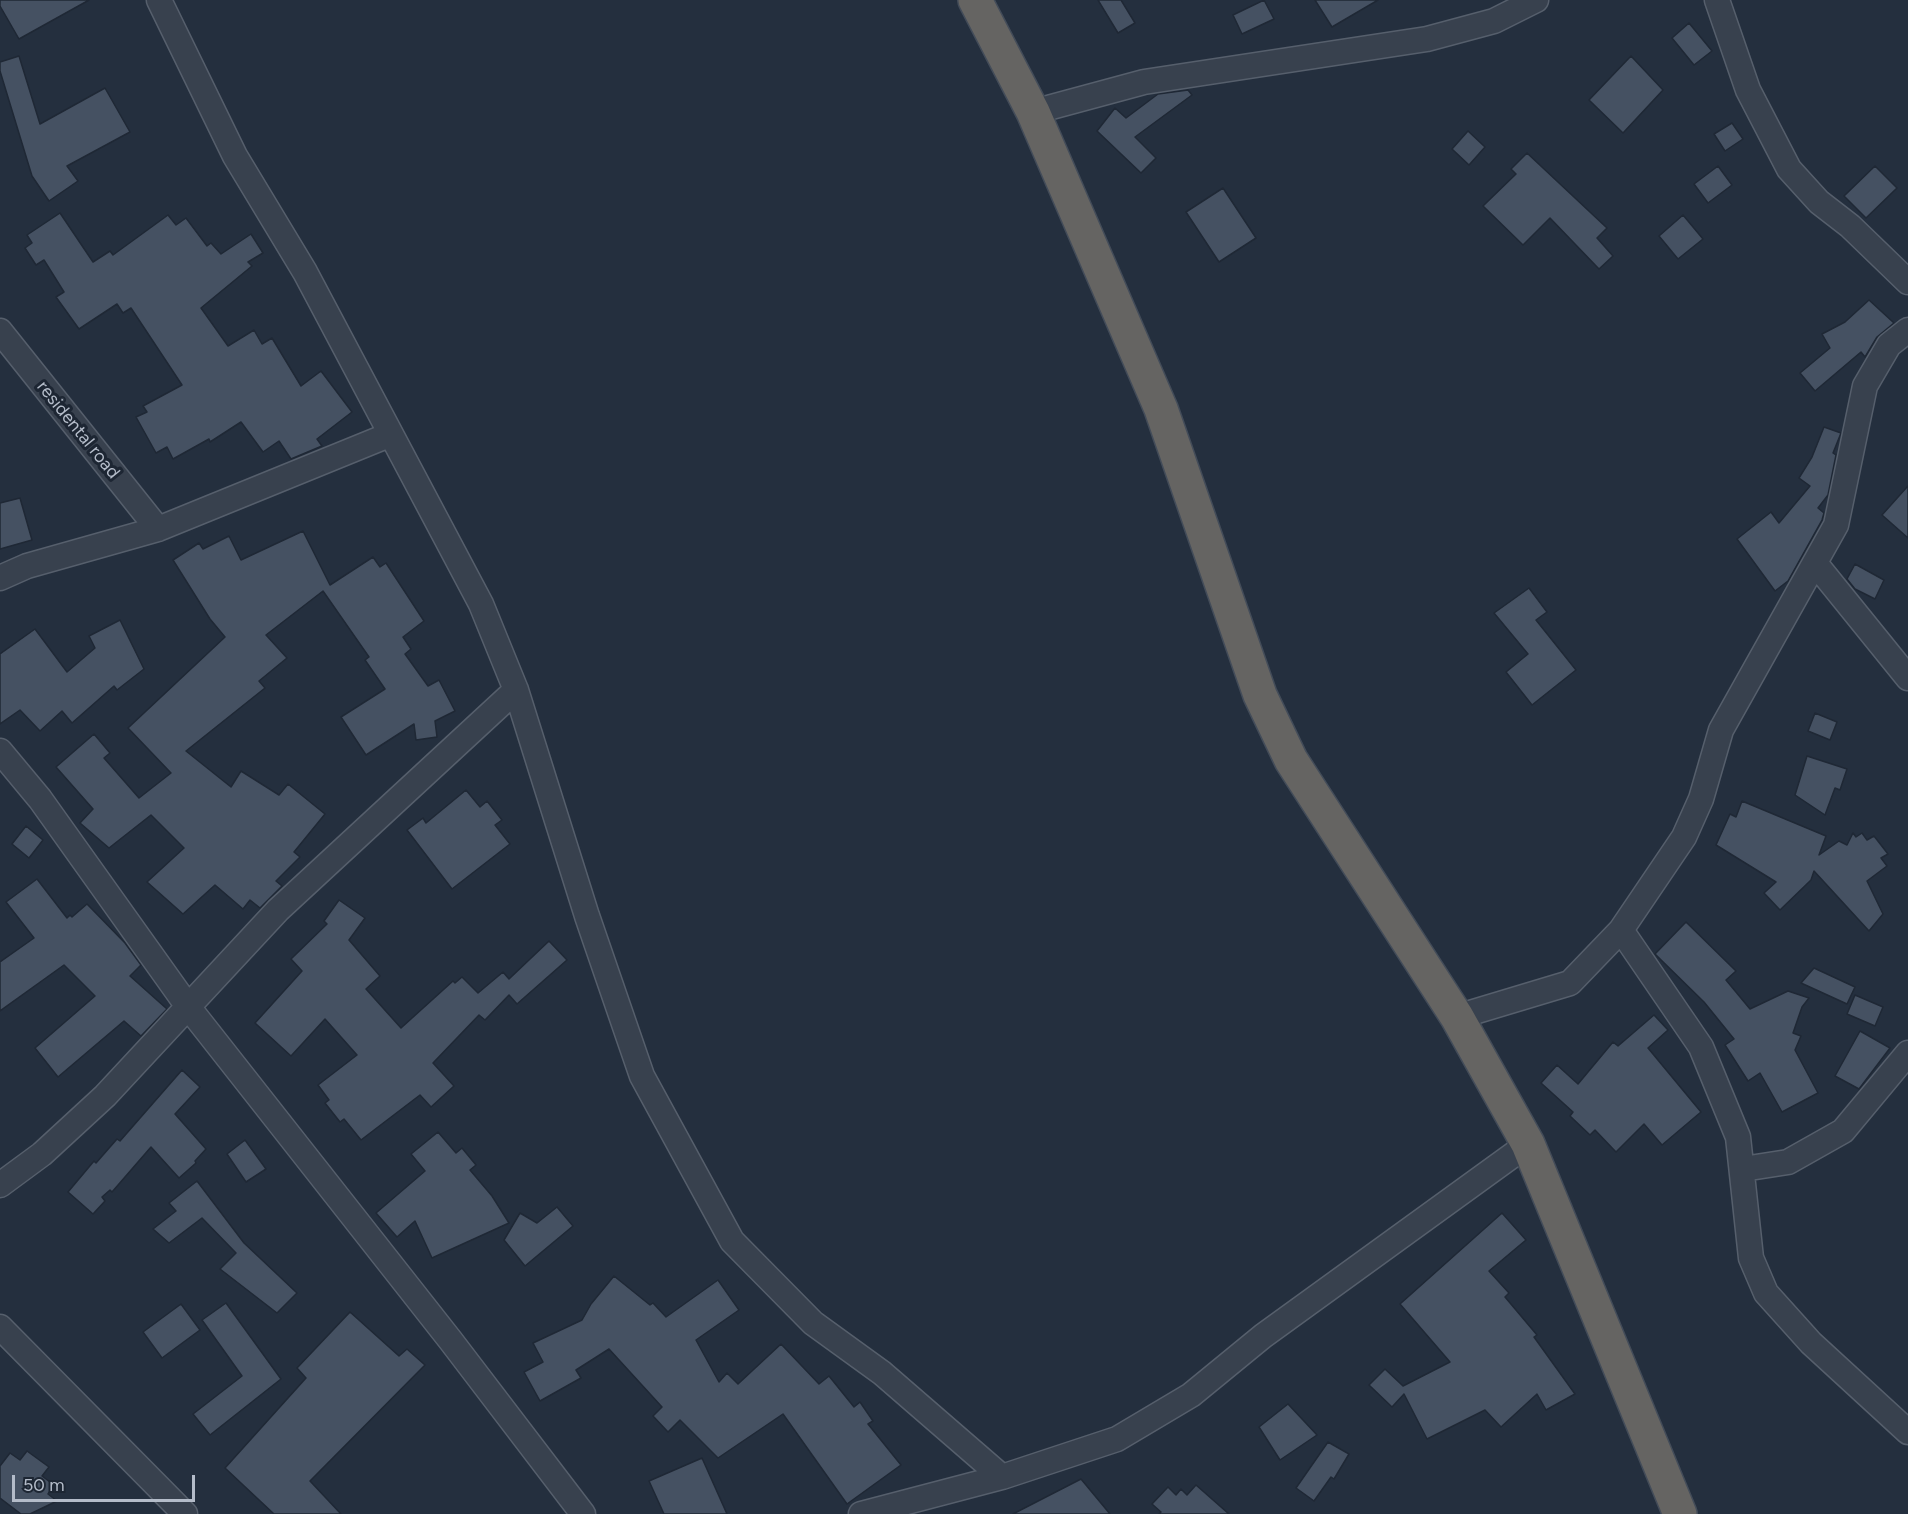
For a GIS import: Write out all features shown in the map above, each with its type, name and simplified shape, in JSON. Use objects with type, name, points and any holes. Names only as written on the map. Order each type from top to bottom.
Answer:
[{"type":"highway","points":[[975,0],[1033,112],[1161,409],[1260,695],[1291,760],[1457,1017],[1528,1144],[1680,1514]]},
{"type":"street","points":[[159,0],[235,156],[305,272],[389,435],[481,604],[516,690],[587,916],[642,1076],[732,1241],[813,1323],[882,1374],[1002,1477]]},
{"type":"street","points":[[1033,112],[1144,82],[1427,39],[1494,21],[1536,0]]},
{"type":"street","points":[[1717,0],[1748,90],[1788,169],[1819,202],[1850,226],[1908,282]]},
{"type":"street","points":[[1457,1017],[1570,983],[1621,930],[1684,837],[1701,799],[1721,730],[1836,525],[1865,386],[1889,345],[1908,330]]},
{"type":"street","name":"residental road","points":[[0,331],[158,529]]},
{"type":"street","points":[[0,578],[27,566],[158,529],[389,435]]},
{"type":"street","points":[[1815,562],[1908,678]]},
{"type":"street","points":[[0,1185],[42,1154],[105,1096],[189,1008],[278,909],[516,690]]},
{"type":"street","points":[[0,751],[40,799],[189,1008],[451,1341],[583,1514]]},
{"type":"street","points":[[1621,930],[1701,1047],[1738,1137],[1752,1258],[1766,1293],[1811,1343],[1908,1432]]},
{"type":"street","points":[[1743,1169],[1788,1162],[1843,1131],[1908,1053]]},
{"type":"street","points":[[861,1514],[1002,1477],[1117,1439],[1191,1395],[1263,1336],[1528,1144]]},
{"type":"street","points":[[0,1327],[185,1514]]},
{"type":"building","points":[[0,0],[89,0],[19,39],[0,6]]},
{"type":"building","points":[[1098,0],[1121,0],[1135,23],[1118,33]]},
{"type":"building","points":[[1264,0],[1274,19],[1242,34],[1233,15]]},
{"type":"building","points":[[1315,0],[1378,0],[1332,27]]},
{"type":"building","points":[[1689,23],[1712,51],[1694,65],[1672,38]]},
{"type":"building","points":[[19,56],[40,124],[105,88],[130,132],[67,166],[78,181],[49,201],[32,176],[0,71],[0,62]]},
{"type":"building","points":[[1631,56],[1663,90],[1623,133],[1589,100]]},
{"type":"building","points":[[1188,90],[1192,95],[1135,137],[1156,158],[1141,173],[1097,131],[1115,108],[1126,118],[1158,94]]},
{"type":"building","points":[[1732,123],[1743,139],[1725,151],[1714,134]]},
{"type":"building","points":[[1468,131],[1485,147],[1469,165],[1452,149]]},
{"type":"building","points":[[1527,153],[1607,228],[1597,238],[1613,256],[1599,269],[1550,218],[1523,245],[1483,206],[1516,174],[1511,169]]},
{"type":"building","points":[[1718,166],[1732,185],[1708,203],[1694,184]]},
{"type":"building","points":[[1875,166],[1897,188],[1866,218],[1844,196]]},
{"type":"building","points":[[1223,188],[1256,238],[1219,262],[1186,212]]},
{"type":"building","points":[[60,213],[93,262],[110,251],[113,255],[168,215],[176,225],[186,218],[207,246],[211,243],[221,254],[251,234],[263,253],[248,262],[252,266],[201,308],[228,346],[254,330],[262,344],[272,338],[301,386],[321,371],[352,412],[317,439],[322,446],[291,459],[279,441],[263,452],[241,422],[210,442],[209,439],[173,459],[167,447],[156,453],[136,417],[147,412],[143,406],[182,385],[131,308],[123,313],[117,304],[79,329],[56,297],[64,292],[44,260],[36,265],[25,248],[32,243],[27,235]]},
{"type":"building","points":[[1683,215],[1703,239],[1678,259],[1659,236]]},
{"type":"building","points":[[1869,300],[1894,323],[1877,337],[1865,357],[1861,352],[1815,391],[1800,373],[1830,348],[1822,334],[1845,322]]},
{"type":"building","points":[[1824,427],[1841,433],[1833,453],[1836,455],[1828,495],[1818,508],[1824,513],[1822,520],[1788,581],[1775,591],[1737,539],[1771,512],[1779,523],[1810,486],[1799,478],[1812,457]]},
{"type":"building","points":[[1908,486],[1908,538],[1882,515]]},
{"type":"building","points":[[20,498],[32,540],[0,549],[0,503]]},
{"type":"building","points":[[303,531],[330,585],[373,557],[380,567],[386,563],[424,621],[403,637],[411,649],[405,654],[428,686],[439,680],[455,711],[435,721],[437,737],[416,740],[414,724],[366,755],[341,717],[385,689],[365,660],[369,657],[323,591],[266,635],[287,658],[259,681],[265,688],[186,751],[231,787],[241,771],[279,795],[288,784],[325,814],[294,852],[300,857],[276,881],[282,886],[260,908],[250,900],[243,909],[215,885],[183,914],[147,882],[184,848],[151,815],[109,848],[80,823],[93,809],[56,767],[94,734],[110,753],[104,758],[139,798],[171,773],[128,728],[225,637],[210,619],[173,560],[199,543],[203,549],[229,536],[241,560]]},
{"type":"building","points":[[1855,564],[1884,580],[1875,599],[1855,589],[1847,579]]},
{"type":"building","points":[[1529,588],[1547,612],[1536,620],[1576,670],[1532,705],[1506,672],[1528,654],[1494,613]]},
{"type":"building","points":[[120,620],[144,669],[117,690],[114,686],[72,723],[62,711],[40,731],[20,710],[0,724],[0,654],[35,629],[67,672],[95,648],[89,636]]},
{"type":"building","points":[[1815,713],[1837,722],[1830,740],[1808,731]]},
{"type":"building","points":[[1807,756],[1847,769],[1840,790],[1835,788],[1825,815],[1795,795]]},
{"type":"building","points":[[466,790],[480,807],[487,801],[502,820],[495,825],[510,844],[452,889],[407,830],[423,818],[426,823]]},
{"type":"building","points":[[1742,801],[1826,836],[1819,855],[1839,841],[1847,845],[1853,833],[1856,837],[1862,833],[1867,840],[1874,836],[1888,854],[1881,858],[1887,866],[1867,881],[1883,914],[1869,931],[1814,871],[1811,880],[1780,910],[1764,893],[1776,882],[1716,845],[1730,814],[1736,817]]},
{"type":"building","points":[[26,826],[43,840],[29,858],[12,844]]},
{"type":"building","points":[[37,879],[67,918],[70,915],[72,917],[87,904],[125,943],[141,965],[130,976],[167,1009],[141,1036],[124,1021],[58,1077],[35,1048],[95,996],[64,965],[0,1011],[0,962],[34,938],[6,902]]},
{"type":"building","points":[[339,900],[365,918],[349,940],[380,976],[366,989],[401,1028],[453,981],[455,983],[462,977],[478,993],[503,972],[509,979],[549,941],[567,960],[517,1004],[509,995],[485,1020],[479,1015],[433,1063],[454,1086],[431,1107],[420,1095],[361,1140],[344,1119],[340,1122],[325,1103],[329,1100],[318,1085],[357,1055],[325,1019],[291,1056],[255,1023],[302,971],[291,959],[327,924],[324,921]]},
{"type":"building","points":[[1686,922],[1736,971],[1726,980],[1750,1009],[1788,991],[1809,998],[1802,1007],[1793,1033],[1801,1036],[1795,1050],[1818,1093],[1782,1112],[1760,1073],[1748,1081],[1725,1045],[1734,1039],[1704,1002],[1655,954]]},
{"type":"building","points":[[1814,968],[1855,987],[1847,1004],[1801,983]]},
{"type":"building","points":[[1855,995],[1883,1007],[1875,1026],[1847,1014]]},
{"type":"building","points":[[1654,1015],[1668,1030],[1648,1048],[1701,1112],[1662,1145],[1644,1124],[1616,1152],[1595,1130],[1590,1135],[1570,1116],[1573,1112],[1541,1083],[1557,1065],[1578,1084],[1613,1042],[1618,1046]]},
{"type":"building","points":[[1860,1031],[1890,1048],[1859,1089],[1835,1076]]},
{"type":"building","points":[[182,1070],[200,1087],[175,1114],[206,1149],[195,1161],[196,1163],[179,1178],[151,1147],[112,1192],[110,1190],[102,1197],[105,1201],[93,1214],[68,1192],[94,1161],[96,1163],[117,1139],[120,1141]]},
{"type":"building","points":[[438,1132],[456,1153],[462,1148],[476,1165],[470,1170],[492,1196],[509,1223],[432,1258],[415,1221],[397,1237],[376,1213],[425,1171],[411,1154]]},
{"type":"building","points":[[245,1140],[266,1169],[246,1182],[227,1154]]},
{"type":"building","points":[[197,1181],[244,1243],[297,1293],[277,1313],[220,1269],[236,1253],[202,1218],[169,1243],[153,1229],[176,1211],[169,1203]]},
{"type":"building","points":[[557,1207],[573,1226],[525,1266],[504,1240],[520,1213],[537,1223]]},
{"type":"building","points":[[1502,1213],[1526,1240],[1489,1271],[1509,1293],[1505,1297],[1537,1335],[1534,1337],[1575,1394],[1546,1410],[1537,1394],[1501,1427],[1485,1410],[1427,1439],[1404,1394],[1392,1407],[1369,1385],[1385,1369],[1403,1386],[1450,1362],[1400,1304]]},
{"type":"building","points":[[614,1276],[650,1305],[653,1303],[666,1317],[718,1280],[739,1310],[696,1340],[719,1382],[727,1373],[738,1384],[781,1344],[819,1384],[829,1376],[854,1407],[860,1402],[873,1421],[868,1424],[901,1465],[847,1504],[783,1414],[718,1458],[680,1420],[668,1432],[653,1416],[662,1407],[609,1349],[576,1370],[581,1378],[540,1401],[524,1372],[543,1362],[533,1343],[582,1320],[591,1304]]},
{"type":"building","points":[[226,1303],[281,1379],[210,1435],[193,1414],[242,1376],[202,1320]]},
{"type":"building","points":[[181,1304],[200,1330],[162,1358],[143,1332]]},
{"type":"building","points":[[350,1312],[399,1356],[407,1349],[425,1365],[310,1481],[341,1514],[274,1514],[225,1468],[306,1378],[297,1368]]},
{"type":"building","points":[[1288,1404],[1317,1435],[1280,1460],[1259,1427]]},
{"type":"building","points":[[1328,1442],[1349,1454],[1334,1479],[1331,1477],[1314,1501],[1296,1488]]},
{"type":"building","points":[[27,1451],[49,1467],[42,1476],[54,1485],[48,1494],[57,1501],[30,1514],[21,1514],[0,1498],[0,1466],[10,1453],[20,1460]]},
{"type":"building","points":[[702,1458],[727,1514],[664,1514],[649,1481]]},
{"type":"building","points":[[1081,1479],[1110,1514],[1013,1514]]},
{"type":"building","points":[[1196,1485],[1229,1514],[1159,1514],[1161,1512],[1152,1504],[1168,1487],[1176,1495],[1181,1489],[1187,1495]]}]
